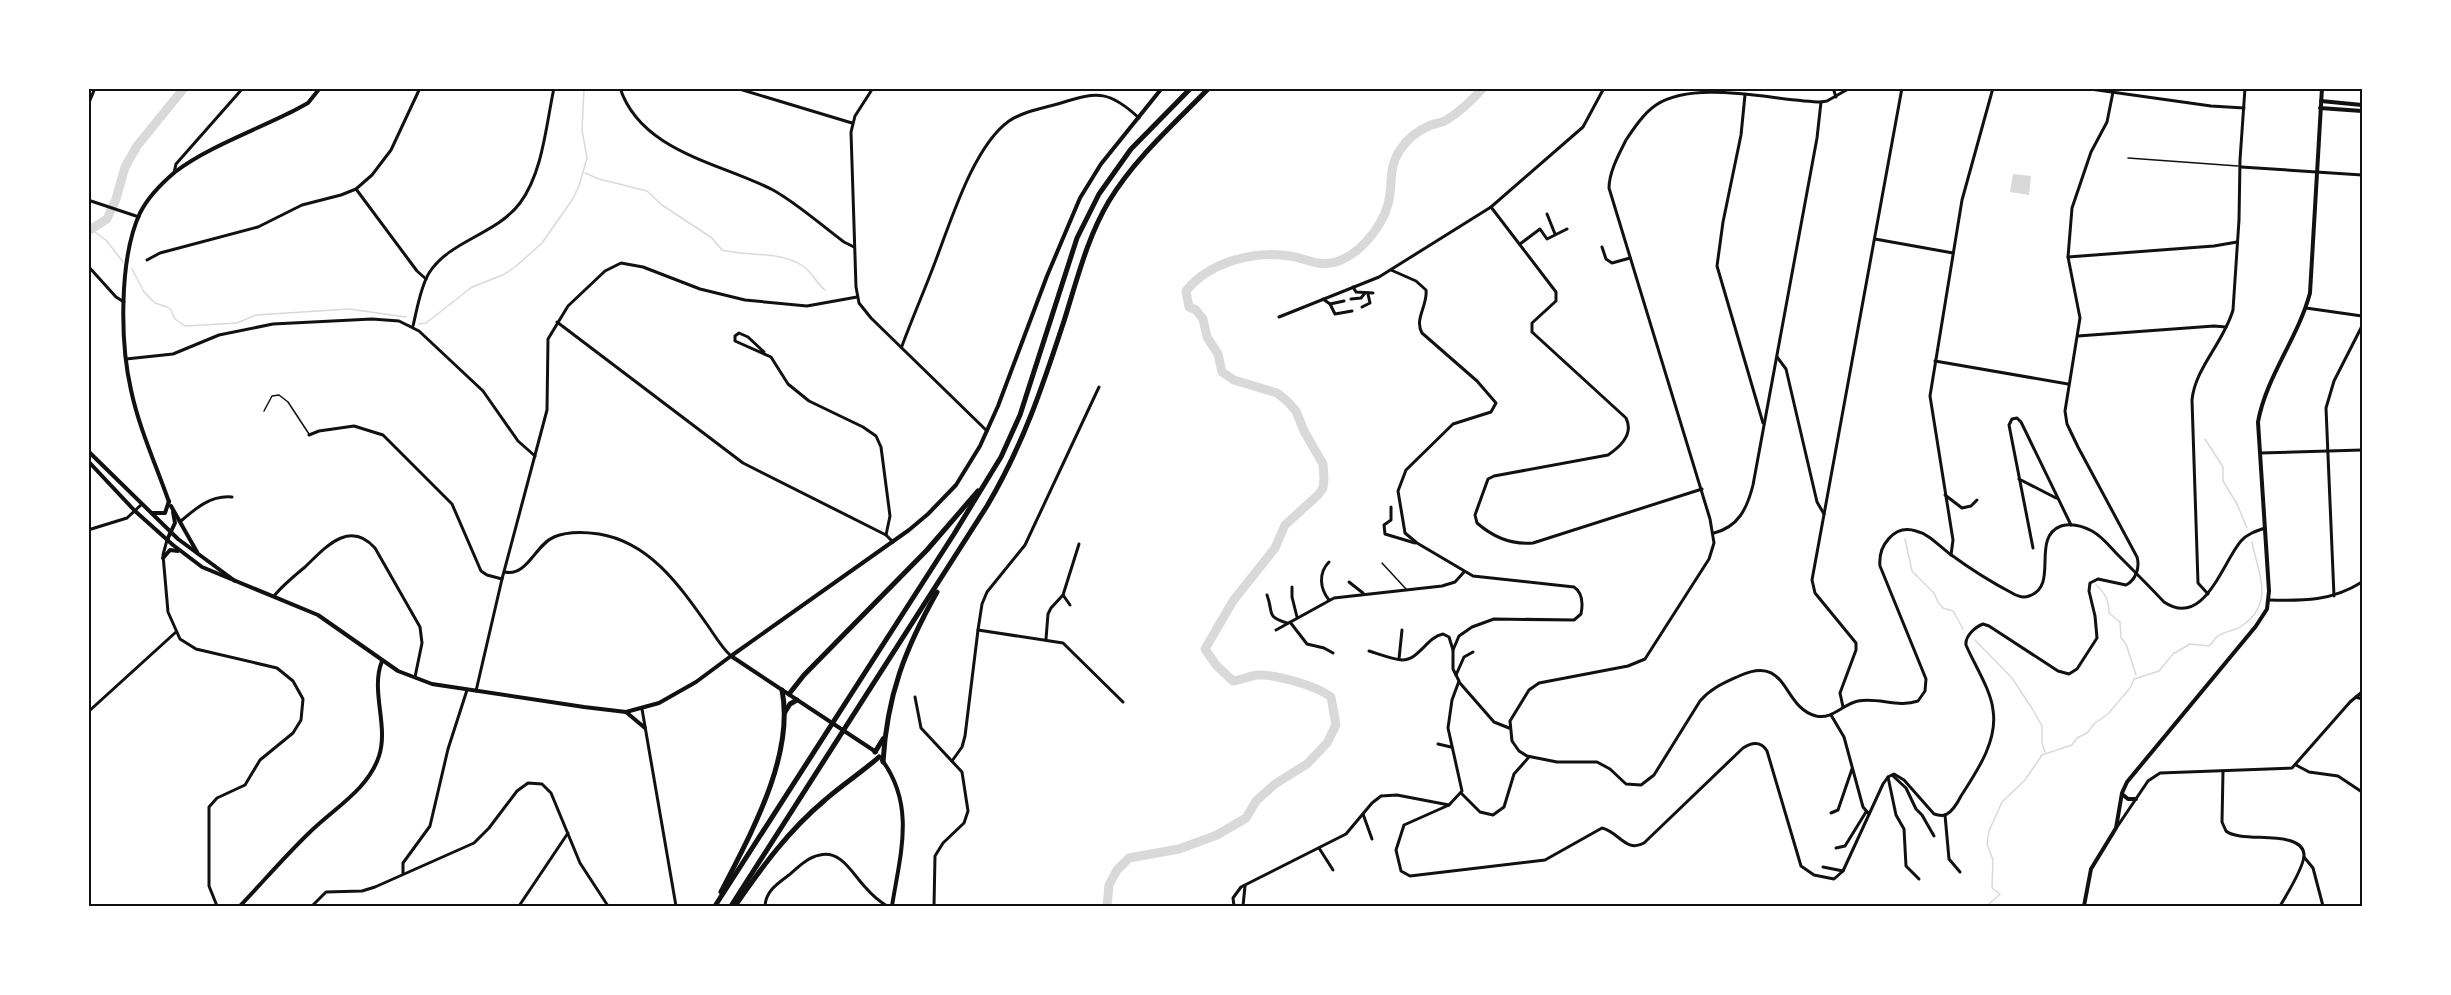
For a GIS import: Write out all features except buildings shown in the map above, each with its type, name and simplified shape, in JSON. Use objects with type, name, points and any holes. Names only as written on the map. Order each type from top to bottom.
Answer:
[{"type":"highway","points":[[714,906],[989,478],[1020,414],[1077,238],[1091,208],[1122,160],[1190,88]]},
{"type":"highway","points":[[733,906],[1001,483],[1024,436],[1089,245],[1108,203],[1140,159],[1209,88]]},
{"type":"highway","points":[[789,694],[804,675],[927,550],[989,478]]},
{"type":"highway","points":[[733,906],[771,854],[790,834],[825,800],[879,757],[897,676],[912,639],[969,536]]},
{"type":"highway","points":[[714,906],[770,789],[779,755],[784,714],[782,690]]},
{"type":"highway","points":[[784,714],[790,704],[797,700]]},
{"type":"highway","points":[[879,757],[886,729]]},
{"type":"street","points":[[88,105],[95,88]]},
{"type":"street","points":[[174,173],[176,164],[243,88]]},
{"type":"street","points":[[217,906],[209,885],[209,807],[216,798],[245,785],[260,760],[292,733],[301,720],[303,699],[293,681],[277,668],[187,645],[176,632],[168,612],[164,558],[167,540],[175,520],[136,411],[126,359],[124,302],[129,249],[139,217],[154,193],[174,173],[202,155],[308,103],[320,88]]},
{"type":"street","points":[[147,260],[160,254],[258,227],[302,205],[356,189],[372,175],[386,157],[398,137],[420,88]]},
{"type":"street","points":[[413,327],[426,279],[444,258],[505,220],[524,197],[536,169],[554,88]]},
{"type":"street","points":[[620,88],[631,111],[665,142],[778,193],[854,247]]},
{"type":"street","points":[[736,88],[852,123]]},
{"type":"street","points":[[873,88],[852,123],[850,138],[857,297],[864,311],[987,431]]},
{"type":"street","points":[[1087,95],[1088,88]]},
{"type":"street","points":[[88,461],[135,511],[167,540],[209,571],[327,621],[382,661],[415,678],[432,684],[476,692],[626,712],[642,709],[659,703],[682,690],[893,542],[928,514],[956,485],[987,431],[1080,198],[1101,164],[1162,88]]},
{"type":"street","points":[[1279,317],[1391,270],[1491,207],[1583,127],[1604,88]]},
{"type":"street","points":[[1833,88],[1836,97]]},
{"type":"street","points":[[1850,88],[1836,97],[1821,102],[1708,92],[1664,101],[1649,110],[1635,128],[1616,162],[1609,183],[1702,489],[1714,533],[1714,547],[1709,559],[1645,659],[1628,666],[1539,683],[1522,699],[1510,722],[1509,728],[1515,746],[1529,757],[1557,762],[1597,762],[1610,769],[1626,784],[1641,785],[1654,776],[1705,695],[1714,687],[1756,670],[1770,672],[1779,678],[1807,712],[1822,717],[1832,715],[1843,707],[1865,700],[1912,703],[1922,697],[1925,691],[1924,672],[1881,570],[1880,556],[1883,546],[1892,535],[1914,530],[1924,534],[1951,555],[2013,594],[2030,596],[2042,584],[2048,538],[2058,528],[2071,525],[2082,527],[2096,533],[2164,602],[2173,607],[2192,606],[2202,600],[2241,540],[2265,528]]},
{"type":"street","points":[[1843,707],[1840,693],[1856,646],[1851,635],[1813,589],[1813,575],[1902,88]]},
{"type":"street","points":[[1951,555],[1953,544],[1930,401],[1966,180],[1993,88]]},
{"type":"street","points":[[2083,88],[2211,106],[2244,108]]},
{"type":"street","points":[[2208,594],[2198,583],[2192,400],[2194,387],[2226,327],[2234,302],[2245,88]]},
{"type":"street","points":[[2116,828],[2122,793],[2130,777],[2261,619],[2269,600],[2257,429],[2260,410],[2306,308],[2312,271],[2322,88]]},
{"type":"street","points":[[1890,776],[1904,780],[1934,814],[1945,815],[1954,808],[1988,748],[1994,717],[1991,701],[1966,645],[1967,638],[1979,626],[1986,625],[2058,671],[2064,674],[2072,673],[2097,638],[2089,591],[2090,583],[2098,579],[2126,585],[2131,583],[2136,573],[2138,557],[2067,424],[2065,411],[2080,313],[2068,257],[2068,237],[2075,195],[2091,152],[2108,122],[2113,92]]},
{"type":"street","points":[[902,346],[967,182],[993,137],[1017,117],[1087,95],[1113,97],[1139,118]]},
{"type":"street","points":[[1745,95],[1742,135],[1723,222],[1718,266],[1764,425]]},
{"type":"street","points":[[2321,101],[2362,105]]},
{"type":"street","points":[[1714,533],[1732,526],[1749,501],[1820,120],[1821,102]]},
{"type":"street","points":[[2320,108],[2362,111]]},
{"type":"street","points":[[2241,167],[2362,175]]},
{"type":"street","points":[[356,189],[417,271],[426,279]]},
{"type":"street","points":[[88,200],[139,217]]},
{"type":"street","points":[[1491,207],[1557,296],[1554,303],[1533,323],[1532,332],[1626,418],[1629,427],[1622,443],[1608,455],[1488,479],[1475,516],[1477,523],[1503,540],[1521,544],[1533,543],[1702,489]]},
{"type":"street","points":[[1547,214],[1555,234]]},
{"type":"street","points":[[1520,244],[1540,230],[1546,239],[1567,229]]},
{"type":"street","points":[[1875,239],[1953,253]]},
{"type":"street","points":[[2068,257],[2237,243]]},
{"type":"street","points":[[1602,247],[1606,259],[1612,263],[1630,258]]},
{"type":"street","points":[[476,692],[502,579],[548,403],[547,343],[557,321],[568,306],[600,275],[621,263],[643,267],[700,289],[745,300],[807,306],[857,297]]},
{"type":"street","points":[[88,266],[116,297],[124,302]]},
{"type":"street","points":[[1391,270],[1416,281],[1426,290],[1419,324],[1422,333],[1477,381],[1496,403],[1491,412],[1467,418],[1448,428],[1403,474],[1398,491],[1406,535],[1464,573],[1485,579],[1574,587],[1581,594],[1582,610],[1575,620],[1485,620],[1465,631],[1456,640],[1452,650]]},
{"type":"street","points":[[1353,287],[1356,292],[1372,293]]},
{"type":"street","points":[[1351,299],[1361,298],[1366,294]]},
{"type":"street","points":[[1362,307],[1370,303],[1366,294]]},
{"type":"street","points":[[1323,299],[1330,304],[1335,314],[1352,311]]},
{"type":"street","points":[[1330,304],[1344,301]]},
{"type":"street","points":[[2306,308],[2362,316]]},
{"type":"street","points":[[126,359],[173,354],[219,336],[273,324],[372,319],[399,321],[413,327],[483,391],[522,446],[535,456]]},
{"type":"street","points":[[557,321],[743,463],[886,535],[893,542]]},
{"type":"street","points":[[2078,336],[2204,326],[2226,327]]},
{"type":"street","points":[[2334,596],[2326,402],[2362,326]]},
{"type":"street","points":[[764,352],[737,342],[735,336],[743,334],[774,359],[785,380],[800,394],[825,410],[867,429],[878,440],[890,516],[886,535]]},
{"type":"street","points":[[1777,357],[1786,369],[1817,502],[1825,514]]},
{"type":"street","points":[[1935,362],[2068,384]]},
{"type":"street","points":[[952,761],[962,747],[965,736],[982,604],[987,592],[1024,545],[1099,387]]},
{"type":"street","points":[[2033,548],[2010,425],[2012,419],[2015,418],[2020,422],[2071,525]]},
{"type":"street","points":[[309,435],[319,431],[354,426],[383,435],[452,504],[481,570],[487,575],[502,579]]},
{"type":"street","points":[[2259,453],[2362,450]]},
{"type":"street","points":[[88,451],[171,533],[236,581]]},
{"type":"street","points":[[2019,479],[2057,498]]},
{"type":"street","points":[[1945,495],[1962,508],[1971,506],[1977,500]]},
{"type":"street","points":[[180,521],[207,501],[219,496],[232,497]]},
{"type":"street","points":[[152,513],[165,513],[169,501]]},
{"type":"street","points":[[88,530],[122,520],[142,504]]},
{"type":"street","points":[[171,506],[199,555]]},
{"type":"street","points":[[1391,507],[1391,520],[1384,525],[1385,534],[1409,543],[1417,543]]},
{"type":"street","points":[[504,572],[513,574],[519,571],[544,543],[556,536],[583,533],[616,539],[649,557],[666,572],[731,656],[852,734],[879,757],[899,789],[904,815],[902,845],[892,906]]},
{"type":"street","points":[[273,598],[325,549],[340,538],[350,536],[365,539],[375,548],[422,634],[415,678]]},
{"type":"street","points":[[1046,640],[1050,610],[1063,595],[1079,544]]},
{"type":"street","points":[[164,558],[170,550],[182,552]]},
{"type":"street","points":[[1329,562],[1325,566],[1321,584],[1322,592],[1329,600]]},
{"type":"street","points":[[1276,630],[1329,600],[1452,583],[1464,573]]},
{"type":"street","points":[[1349,582],[1364,594]]},
{"type":"street","points":[[2269,600],[2306,601],[2334,596],[2362,582]]},
{"type":"street","points":[[1292,586],[1297,618]]},
{"type":"street","points":[[1063,595],[1070,605]]},
{"type":"street","points":[[1267,595],[1271,615],[1274,618],[1288,623],[1307,644],[1333,653]]},
{"type":"street","points":[[978,630],[1066,644],[1123,702]]},
{"type":"street","points":[[1399,659],[1402,630]]},
{"type":"street","points":[[88,712],[176,632]]},
{"type":"street","points":[[1369,651],[1399,659],[1410,658],[1435,637],[1443,634],[1450,639],[1453,669],[1459,681],[1494,722],[1509,728]]},
{"type":"street","points":[[1456,675],[1464,657],[1473,652]]},
{"type":"street","points":[[240,906],[310,832],[370,775],[381,747],[378,678],[382,661]]},
{"type":"street","points":[[1459,681],[1454,691],[1448,722],[1451,747],[1462,786],[1461,793],[1449,805],[1406,823],[1402,827],[1396,854],[1401,871],[1407,875],[1545,860],[1557,856],[1602,828],[1608,829],[1629,845],[1638,847],[1743,748],[1756,743],[1764,746],[1767,751],[1801,866],[1809,873],[1837,878],[1843,871],[1867,813],[1844,737],[1832,715]]},
{"type":"street","points":[[403,873],[403,863],[430,826],[448,749],[467,690]]},
{"type":"street","points":[[2084,906],[2091,869],[2150,779],[2160,773],[2285,770],[2296,765],[2362,692]]},
{"type":"street","points":[[915,697],[921,728],[952,761],[963,777],[968,815],[964,824],[943,843],[935,856],[933,906]]},
{"type":"street","points":[[2356,697],[2362,699]]},
{"type":"street","points":[[642,709],[676,906]]},
{"type":"street","points":[[626,712],[645,728]]},
{"type":"street","points":[[1438,744],[1451,747]]},
{"type":"street","points":[[1461,793],[1480,812],[1493,815],[1504,807],[1513,778],[1529,757]]},
{"type":"street","points":[[2296,765],[2309,772],[2338,776],[2362,792]]},
{"type":"street","points":[[1831,813],[1839,810],[1853,768]]},
{"type":"street","points":[[2223,771],[2222,822],[2226,831],[2234,836],[2291,840],[2300,846],[2304,857],[2313,868],[2323,906]]},
{"type":"street","points":[[1836,848],[1841,849],[1845,846],[1890,776]]},
{"type":"street","points":[[1890,776],[1906,788],[1916,809],[1934,836]]},
{"type":"street","points":[[1890,776],[1896,815],[1904,829],[1906,866],[1919,879]]},
{"type":"street","points":[[312,906],[326,892],[367,890],[474,843],[489,828],[517,791],[531,782],[542,784],[551,793],[580,863],[608,906]]},
{"type":"street","points":[[2122,793],[2128,799],[2136,799]]},
{"type":"street","points":[[1234,906],[1232,900],[1241,887],[1349,831],[1372,803],[1385,795],[1449,805]]},
{"type":"street","points":[[1363,814],[1372,839]]},
{"type":"street","points":[[1945,815],[1948,854],[1952,864],[1960,872]]},
{"type":"street","points":[[519,906],[568,833]]},
{"type":"street","points":[[1320,848],[1334,870]]},
{"type":"street","points":[[765,906],[767,897],[774,887],[805,862],[825,854],[841,860],[865,888],[886,906]]},
{"type":"street","points":[[2280,906],[2304,857]]},
{"type":"street","points":[[1823,867],[1843,871]]},
{"type":"street","points":[[1243,906],[1245,886]]},
{"type":"lane","points":[[2128,158],[2241,167]]},
{"type":"lane","points":[[264,411],[272,396],[279,395],[288,402],[309,435]]},
{"type":"lane","points":[[1382,563],[1407,590]]},
{"type":"shaded area","points":[[2013,174],[2031,176],[2029,195],[2010,192]]},
{"type":"waterway","points":[[88,231],[107,219],[116,199],[125,167],[137,146],[184,88]]},
{"type":"waterway","points":[[419,324],[426,323],[472,287],[503,275],[542,243],[572,200],[579,186],[587,158],[582,130],[584,88]]},
{"type":"waterway","points":[[1107,906],[1109,885],[1117,870],[1129,858],[1179,849],[1217,835],[1246,818],[1256,801],[1275,784],[1307,764],[1327,743],[1336,725],[1331,697],[1325,693],[1275,676],[1257,675],[1233,681],[1216,665],[1205,649],[1233,601],[1275,548],[1285,525],[1318,495],[1323,488],[1324,479],[1323,464],[1304,431],[1296,411],[1287,401],[1277,393],[1234,380],[1222,372],[1218,354],[1207,337],[1203,319],[1196,310],[1189,307],[1186,291],[1207,272],[1234,260],[1276,255],[1326,264],[1339,261],[1357,250],[1373,234],[1384,214],[1390,194],[1393,166],[1403,146],[1422,129],[1453,116],[1483,88]]},
{"type":"waterway","points":[[585,173],[599,179],[647,191],[662,205],[712,238],[722,250],[774,256],[794,261],[803,266],[825,290]]},
{"type":"waterway","points":[[92,230],[106,240],[123,262]]},
{"type":"waterway","points":[[132,269],[144,292],[155,303],[171,310],[175,319],[185,326],[237,323],[256,315],[349,309],[406,317]]},
{"type":"waterway","points":[[2205,439],[2223,467],[2223,481],[2237,504],[2247,528]]},
{"type":"waterway","points":[[1905,539],[1912,571],[1934,593],[1943,608],[1953,611],[1963,629]]},
{"type":"waterway","points":[[1987,906],[2000,894],[1992,888],[1993,860],[1987,844],[1989,831],[2002,802],[2025,780],[2042,755],[2072,745],[2077,738],[2087,733],[2095,723],[2108,714],[2130,688],[2134,679],[2159,671],[2173,654],[2190,644],[2209,646],[2217,637],[2238,628],[2251,618],[2258,609],[2262,588],[2252,542]]},
{"type":"waterway","points":[[2096,585],[2106,598],[2109,613],[2120,622],[2121,638],[2126,644],[2136,675]]},
{"type":"waterway","points":[[1975,640],[2012,678],[2033,710],[2042,726],[2042,743],[2045,752]]}]
